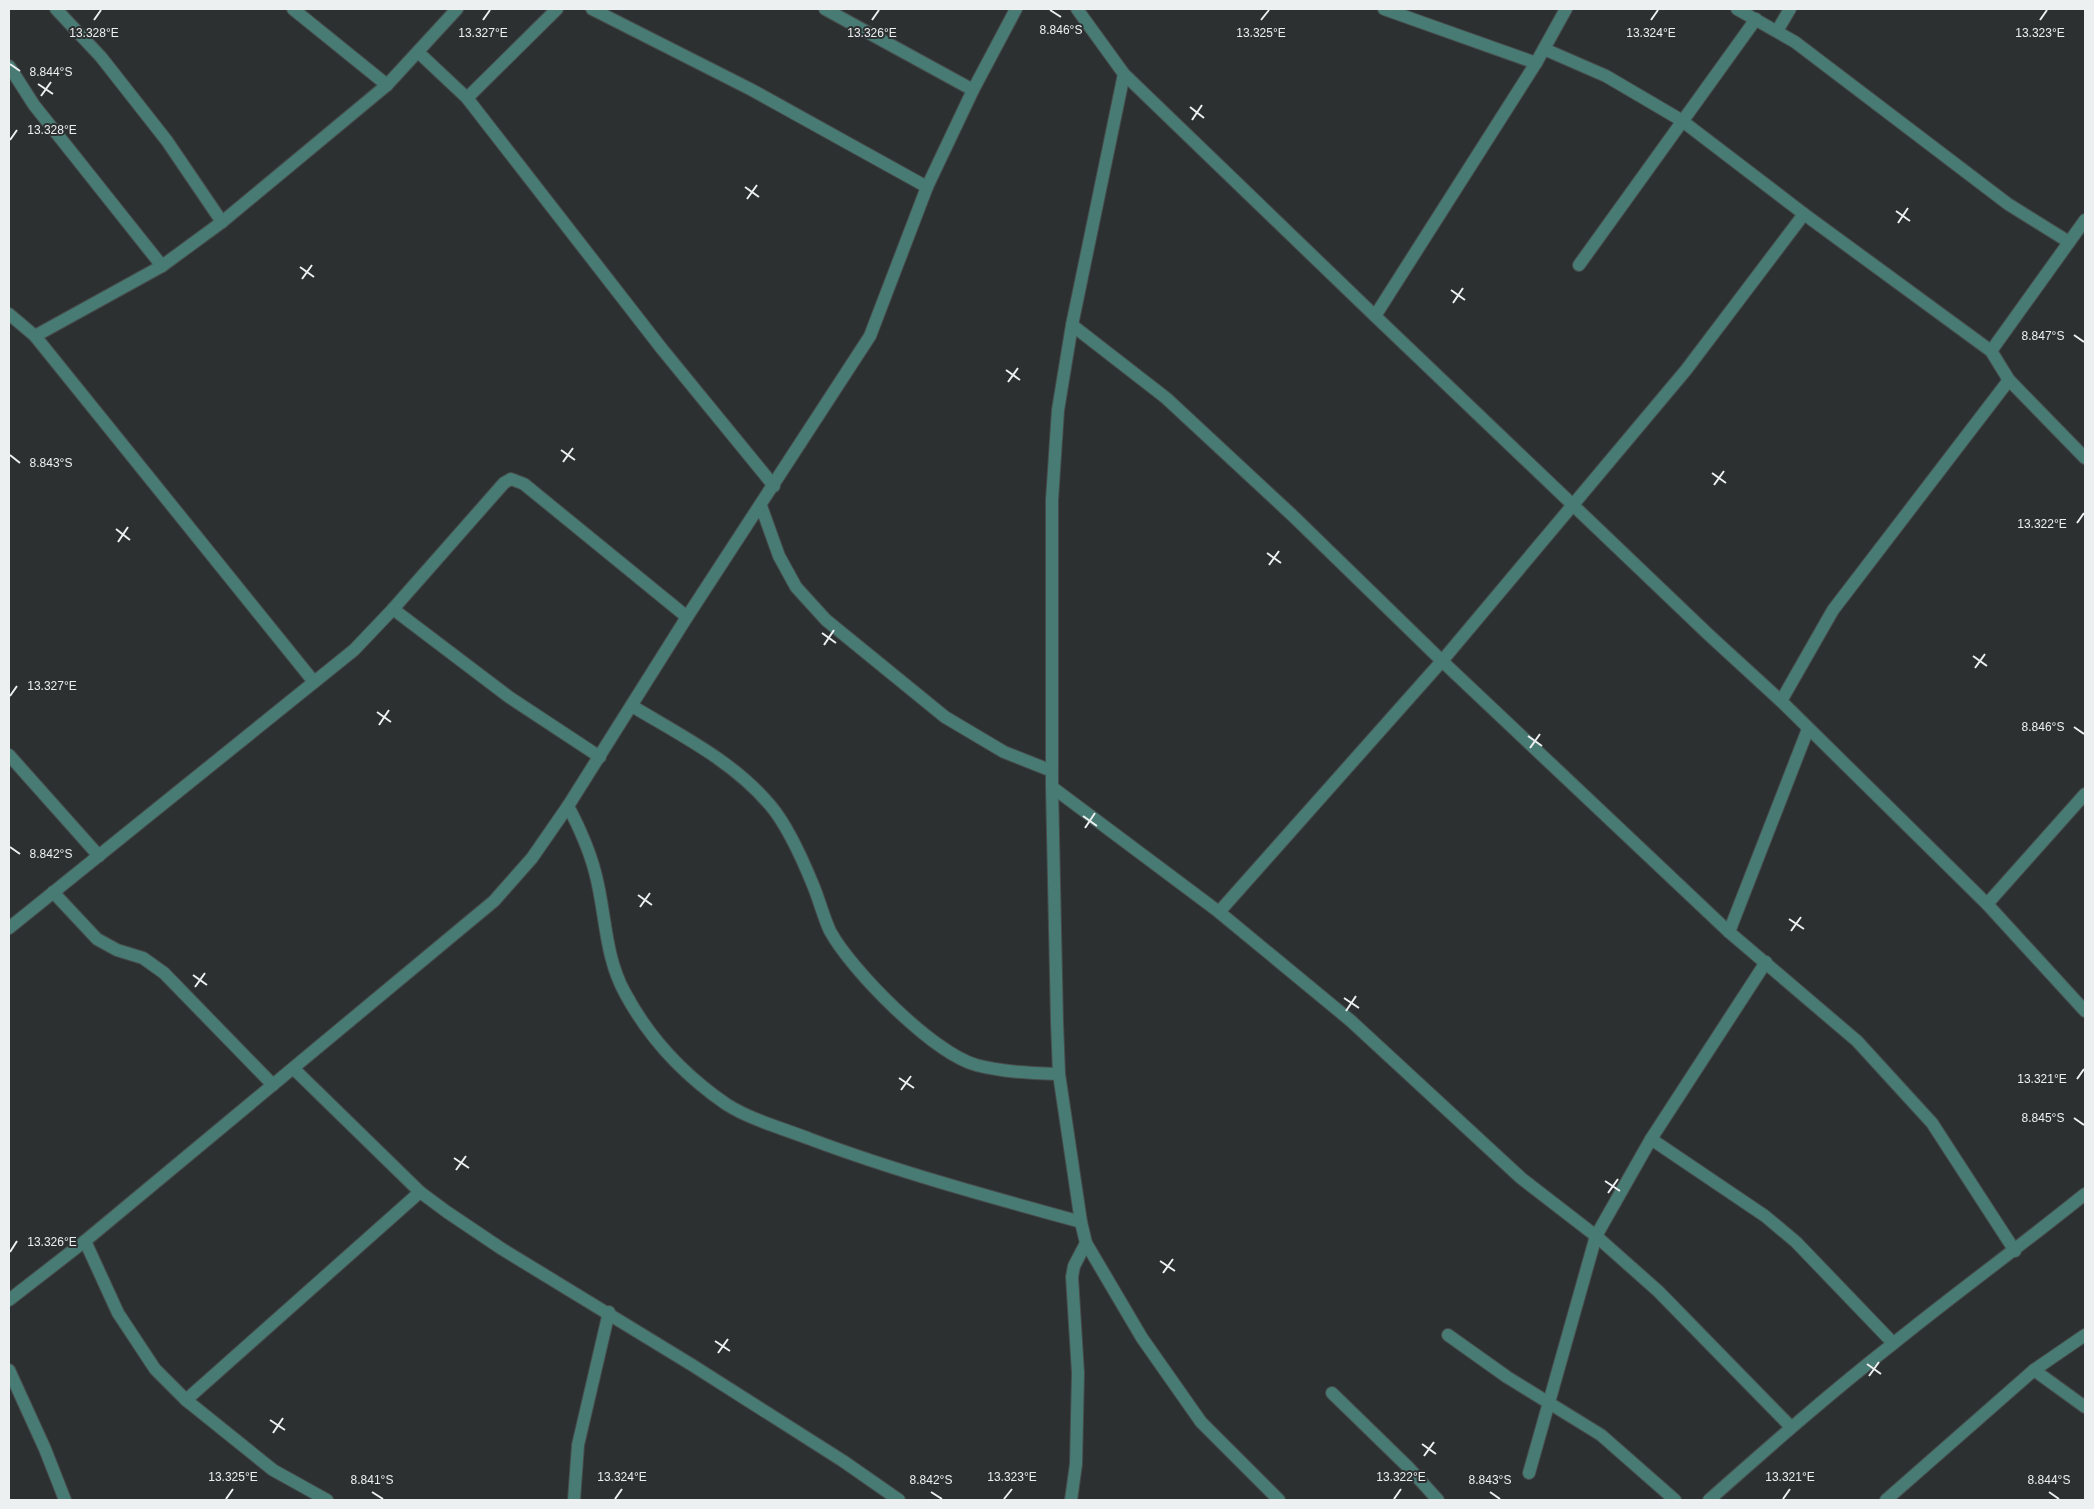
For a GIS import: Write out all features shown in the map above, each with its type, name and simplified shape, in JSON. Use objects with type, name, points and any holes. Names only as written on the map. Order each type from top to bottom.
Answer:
[{"type":"street","points":[[56,9],[101,57],[167,141],[222,222]]},
{"type":"street","points":[[293,9],[387,85]]},
{"type":"street","points":[[35,336],[162,266],[222,222],[387,85],[457,9]]},
{"type":"street","points":[[467,98],[557,9]]},
{"type":"street","points":[[592,9],[752,90],[927,187]]},
{"type":"street","points":[[825,9],[973,90]]},
{"type":"street","points":[[9,1300],[85,1241],[494,901],[532,858],[600,757],[687,618],[870,336],[927,187],[973,90],[1016,9]]},
{"type":"street","points":[[1077,9],[1124,74],[1572,504],[1781,700],[1808,729],[1987,904],[2085,1011]]},
{"type":"street","points":[[1384,9],[1536,63]]},
{"type":"street","points":[[1375,316],[1536,63],[1566,9]]},
{"type":"street","points":[[1737,9],[1777,31],[1819,60],[1845,82],[2008,204],[2068,242]]},
{"type":"street","points":[[1777,31],[1790,9]]},
{"type":"street","points":[[1579,265],[1681,120],[1756,19]]},
{"type":"street","points":[[1544,49],[1606,76],[1681,120],[1804,214],[1990,351],[2009,380],[2085,458]]},
{"type":"street","points":[[418,52],[467,98],[662,349],[774,486]]},
{"type":"street","points":[[9,66],[34,105],[162,266]]},
{"type":"street","points":[[1124,74],[1072,325],[1058,410],[1052,500],[1052,786],[1059,1074],[1081,1222],[1086,1243],[1142,1338],[1201,1422],[1280,1500]]},
{"type":"street","points":[[1219,912],[1442,661],[1686,370],[1804,214]]},
{"type":"street","points":[[1990,351],[2035,293],[2068,242],[2085,220]]},
{"type":"street","points":[[9,314],[35,336],[314,682]]},
{"type":"street","points":[[1072,325],[1166,398],[1292,514],[1442,661],[1729,932],[1857,1041],[1932,1123],[2015,1251]]},
{"type":"street","points":[[1781,700],[1833,610],[2009,380]]},
{"type":"street","points":[[9,928],[354,650],[393,609],[504,483],[511,479],[524,484],[687,618]]},
{"type":"street","points":[[761,506],[779,556],[796,587],[826,620],[945,717],[1004,752],[1052,771]]},
{"type":"street","points":[[393,609],[509,697],[600,757]]},
{"type":"street","points":[[632,706],[726,765],[750,784],[771,806],[791,839],[813,884],[830,931],[861,972],[902,1013],[946,1051],[975,1065],[1018,1072],[1059,1074]]},
{"type":"street","points":[[1729,932],[1808,729]]},
{"type":"street","points":[[9,755],[99,856]]},
{"type":"street","points":[[1052,786],[1219,912],[1351,1020],[1521,1178],[1596,1236],[1658,1291],[1791,1427]]},
{"type":"street","points":[[1987,904],[2085,794]]},
{"type":"street","points":[[568,806],[587,846],[596,873],[609,951],[624,992],[655,1040],[688,1075],[727,1104],[752,1117],[841,1151],[938,1182],[1081,1222]]},
{"type":"street","points":[[53,892],[96,939],[117,950],[143,958],[164,973],[272,1085]]},
{"type":"street","points":[[1529,1473],[1596,1236],[1650,1139],[1766,962]]},
{"type":"street","points":[[294,1069],[420,1192],[502,1249],[609,1312],[842,1461],[899,1500]]},
{"type":"street","points":[[1650,1139],[1710,1177],[1778,1226],[1796,1242],[1894,1343]]},
{"type":"street","points":[[186,1400],[420,1192]]},
{"type":"street","points":[[1709,1500],[1791,1427],[1894,1343],[2015,1251],[2085,1194]]},
{"type":"street","points":[[85,1241],[118,1313],[155,1369],[186,1400],[273,1470],[327,1500]]},
{"type":"street","points":[[1071,1500],[1076,1464],[1078,1373],[1072,1277],[1074,1266],[1086,1243]]},
{"type":"street","points":[[574,1500],[578,1445],[609,1312]]},
{"type":"street","points":[[1448,1335],[1507,1377],[1549,1401],[1601,1435],[1675,1500]]},
{"type":"street","points":[[1886,1500],[2034,1370],[2085,1335]]},
{"type":"street","points":[[9,1370],[45,1449],[65,1500]]},
{"type":"street","points":[[2034,1370],[2085,1406]]},
{"type":"street","points":[[1332,1393],[1408,1467],[1438,1500]]}]
